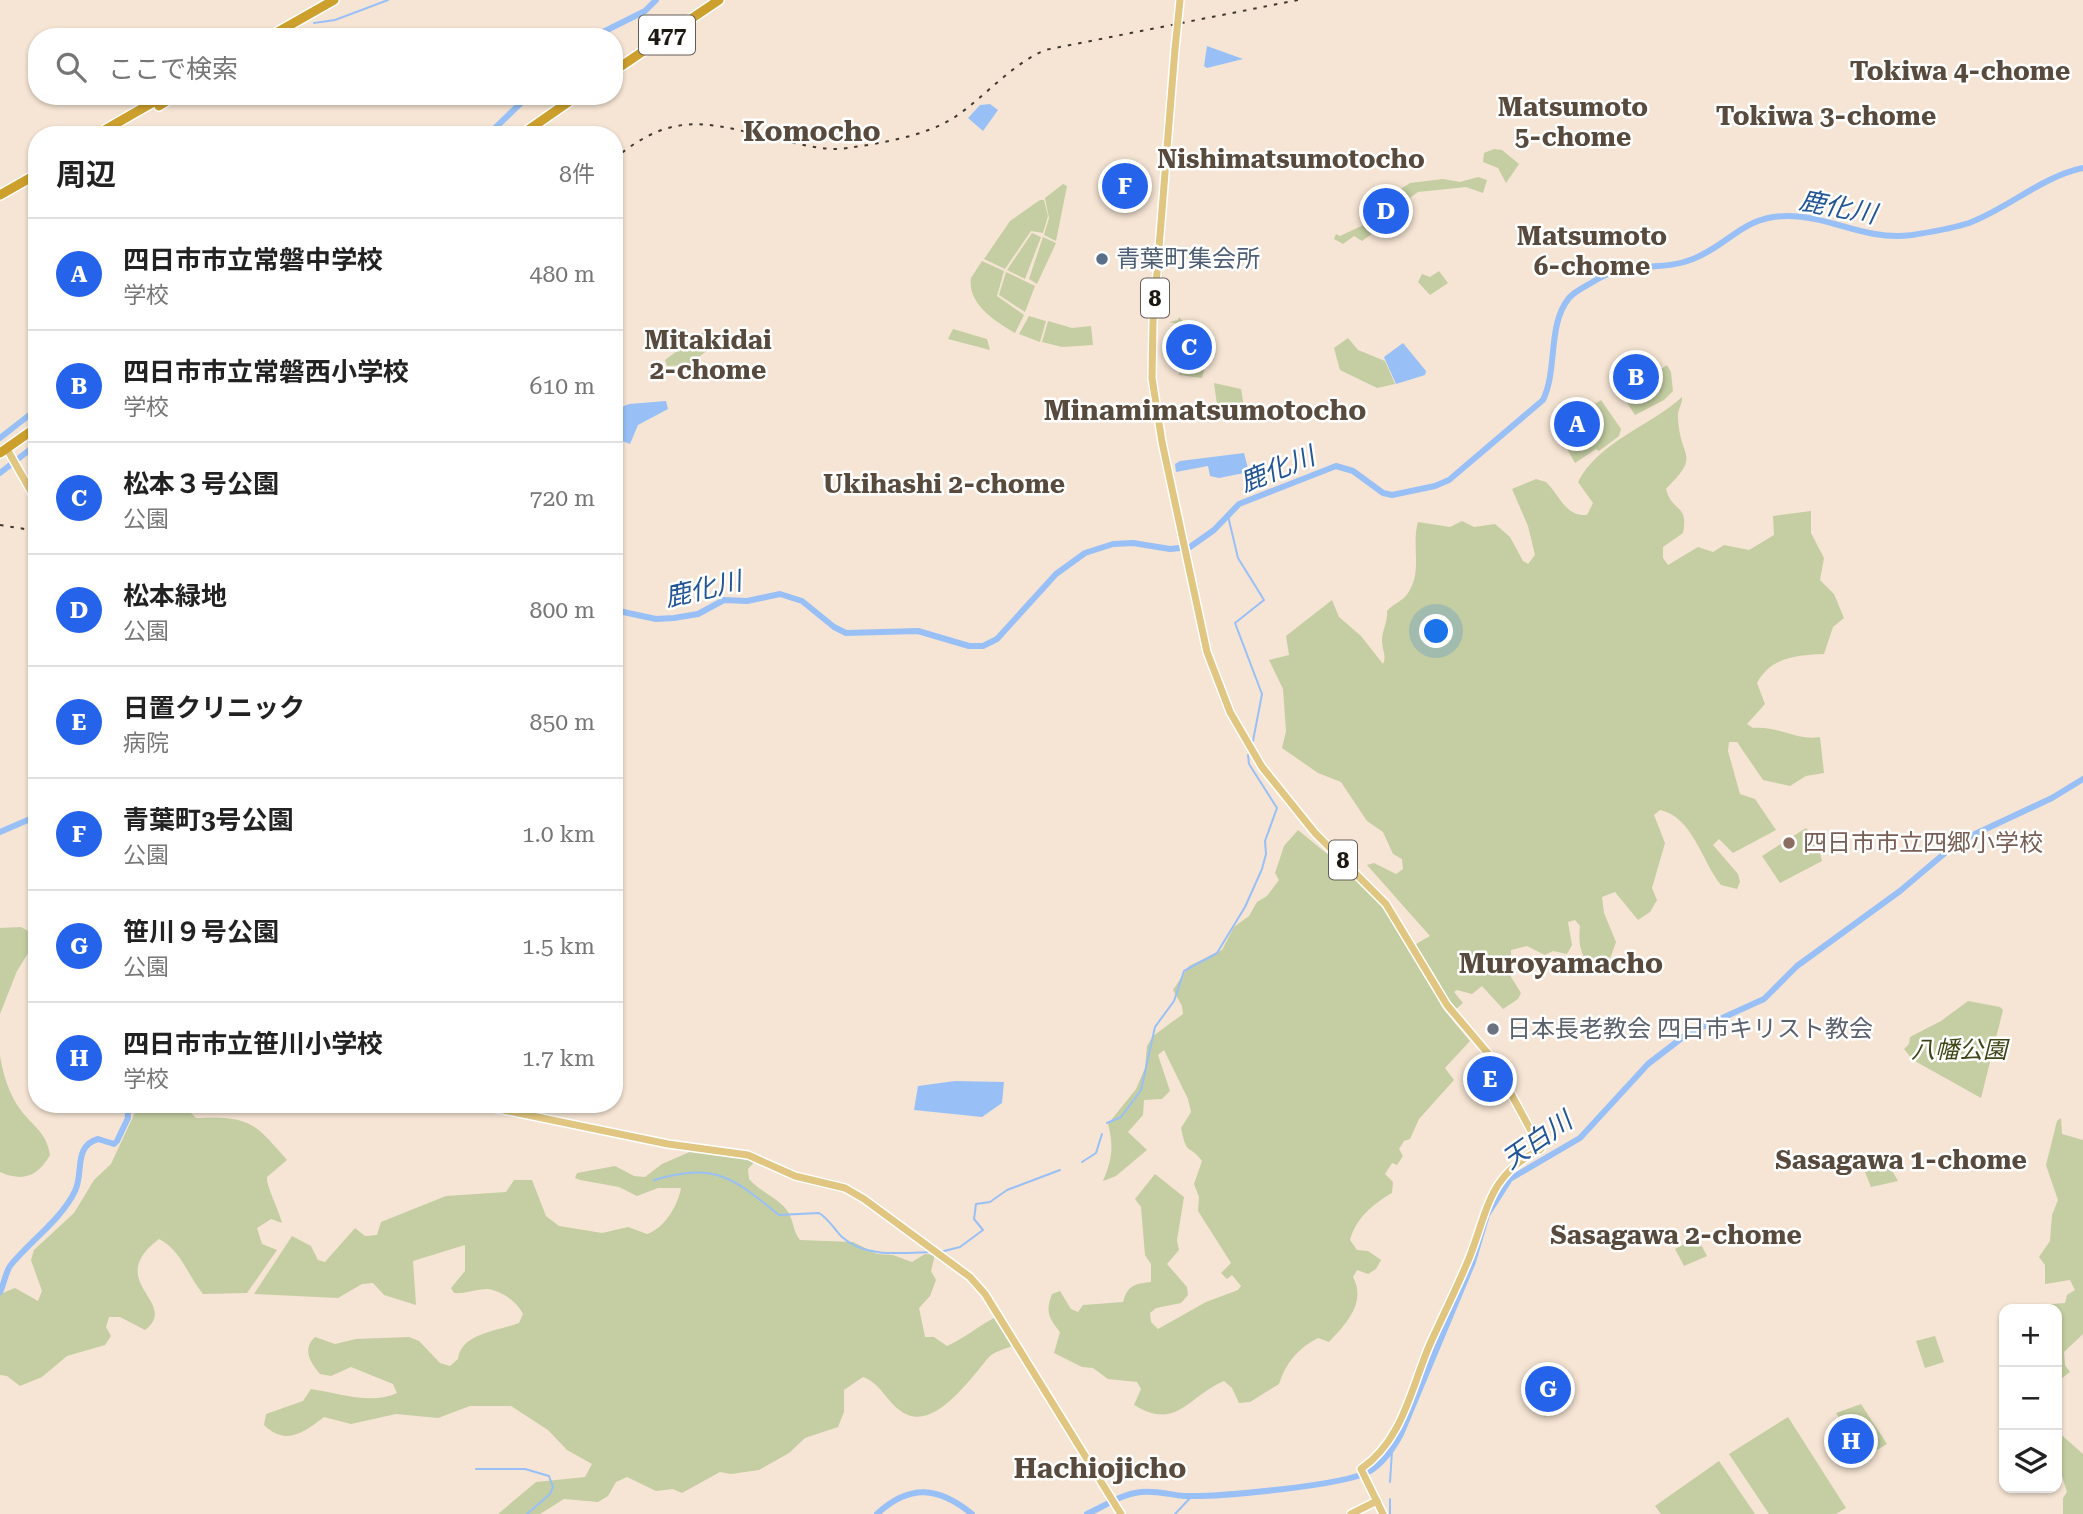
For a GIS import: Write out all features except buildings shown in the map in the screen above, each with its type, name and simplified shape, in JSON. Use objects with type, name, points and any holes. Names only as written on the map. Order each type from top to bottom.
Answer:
[{"type":"highway","points":[[285,28],[334,0]]},
{"type":"highway","points":[[296,28],[345,0]]},
{"type":"highway","name":"477","points":[[623,65],[719,0]]},
{"type":"highway","points":[[112,126],[148,105]]},
{"type":"highway","points":[[123,126],[159,105]]},
{"type":"highway","points":[[534,126],[564,105]]},
{"type":"highway","points":[[0,189],[28,173]]},
{"type":"highway","points":[[0,195],[28,179]]},
{"type":"highway","points":[[6,453],[28,435]]},
{"type":"main road","name":"8","points":[[1180,0],[1151,345],[1154,400],[1207,652],[1230,712],[1248,743],[1293,809],[1386,904],[1447,1005],[1491,1057],[1542,1149],[1515,1164],[1490,1198],[1471,1253],[1396,1430],[1363,1473],[1382,1514]]},
{"type":"main road","points":[[6,453],[28,486]]},
{"type":"main road","points":[[518,1113],[668,1144],[748,1155],[794,1176],[853,1192],[967,1273],[985,1294],[1121,1514]]},
{"type":"main road","points":[[1351,1514],[1377,1501]]},
{"type":"green space","points":[[1494,149],[1502,150],[1519,164],[1506,183],[1498,168],[1483,162],[1484,153]]},
{"type":"green space","points":[[1116,177],[1135,178],[1135,194],[1114,192]]},
{"type":"green space","points":[[1478,177],[1487,180],[1483,193],[1466,187],[1418,192],[1387,214],[1380,228],[1362,241],[1354,236],[1343,244],[1334,239],[1336,234],[1340,236],[1372,221],[1380,214],[1385,199],[1410,183],[1443,179],[1460,182]]},
{"type":"green space","points":[[1063,184],[1067,186],[1056,241],[1044,235],[1049,218],[1045,198]]},
{"type":"green space","points":[[1040,200],[1044,200],[1048,216],[1043,233],[1031,231],[1005,269],[984,259],[1010,221]]},
{"type":"green space","points":[[1032,233],[1041,237],[1025,279],[1007,270]]},
{"type":"green space","points":[[1043,237],[1056,243],[1037,284],[1029,279]]},
{"type":"green space","points":[[982,261],[1004,271],[997,296],[1024,315],[1015,333],[984,311],[974,296],[971,278]]},
{"type":"green space","points":[[1439,271],[1448,283],[1430,295],[1418,282],[1422,274],[1430,277]]},
{"type":"green space","points":[[1006,272],[1035,286],[1025,312],[999,295]]},
{"type":"green space","points":[[1029,316],[1046,321],[1040,342],[1019,334]]},
{"type":"green space","points":[[1179,317],[1201,341],[1198,353],[1208,356],[1202,378],[1179,375],[1178,324],[1169,322],[1178,320]]},
{"type":"green space","points":[[1048,321],[1072,328],[1091,326],[1093,345],[1062,347],[1042,342]]},
{"type":"green space","points":[[707,329],[716,344],[688,365],[667,366],[665,360]]},
{"type":"green space","points":[[953,329],[987,339],[990,350],[948,339]]},
{"type":"green space","points":[[1348,338],[1358,350],[1385,361],[1395,384],[1377,388],[1340,370],[1334,348]]},
{"type":"green space","points":[[1667,365],[1671,372],[1673,391],[1664,400],[1635,415],[1618,389],[1654,368],[1657,372]]},
{"type":"green space","points":[[1214,383],[1241,389],[1244,407],[1218,412]]},
{"type":"green space","points":[[1682,397],[1678,418],[1686,462],[1666,489],[1672,502],[1682,512],[1684,523],[1683,533],[1663,547],[1663,558],[1668,565],[1698,547],[1713,552],[1724,545],[1749,550],[1774,535],[1773,516],[1811,511],[1811,533],[1824,558],[1820,580],[1834,594],[1844,618],[1833,627],[1824,654],[1786,659],[1763,674],[1757,683],[1765,704],[1747,724],[1753,728],[1772,729],[1804,737],[1820,737],[1824,773],[1806,776],[1790,786],[1763,780],[1737,742],[1729,742],[1728,751],[1740,794],[1755,799],[1776,830],[1733,853],[1719,839],[1713,845],[1738,874],[1740,882],[1737,889],[1721,885],[1681,821],[1660,810],[1654,815],[1665,843],[1652,888],[1657,900],[1650,912],[1638,920],[1615,892],[1602,897],[1604,913],[1616,942],[1610,959],[1600,969],[1584,957],[1579,939],[1580,926],[1575,920],[1568,922],[1572,945],[1567,954],[1553,951],[1545,955],[1527,946],[1511,950],[1511,977],[1521,993],[1518,999],[1503,1009],[1482,986],[1472,994],[1457,990],[1454,992],[1463,1003],[1456,1009],[1445,997],[1416,944],[1430,936],[1367,865],[1374,863],[1396,874],[1403,869],[1402,859],[1393,854],[1383,832],[1367,821],[1341,782],[1318,773],[1282,748],[1286,731],[1283,689],[1269,660],[1289,655],[1286,636],[1332,600],[1339,617],[1361,636],[1383,664],[1385,658],[1382,637],[1387,611],[1406,596],[1415,576],[1418,522],[1450,527],[1462,521],[1474,527],[1495,524],[1510,537],[1523,561],[1528,564],[1535,555],[1528,526],[1512,489],[1536,479],[1546,482],[1568,509],[1579,515],[1587,515],[1593,503],[1578,482],[1587,468],[1612,445]]},
{"type":"green space","points":[[1601,400],[1621,429],[1619,436],[1599,451],[1596,449],[1575,463],[1556,429]]},
{"type":"green space","points":[[1806,828],[1818,845],[1822,861],[1780,883],[1762,856]]},
{"type":"green space","points":[[1298,830],[1369,888],[1444,1010],[1470,1041],[1445,1068],[1454,1080],[1419,1119],[1410,1139],[1404,1141],[1399,1149],[1403,1156],[1397,1165],[1392,1163],[1385,1174],[1393,1182],[1392,1193],[1366,1212],[1356,1225],[1350,1240],[1357,1250],[1368,1251],[1381,1260],[1376,1269],[1368,1274],[1357,1270],[1353,1277],[1357,1287],[1356,1305],[1329,1342],[1318,1338],[1304,1347],[1289,1363],[1279,1384],[1250,1402],[1239,1403],[1232,1388],[1224,1381],[1172,1413],[1149,1412],[1134,1405],[1141,1389],[1137,1382],[1108,1379],[1093,1368],[1082,1367],[1054,1353],[1060,1332],[1049,1314],[1050,1300],[1052,1294],[1060,1291],[1071,1309],[1078,1312],[1083,1305],[1123,1302],[1132,1286],[1151,1282],[1151,1264],[1145,1255],[1141,1207],[1135,1199],[1155,1174],[1184,1197],[1177,1240],[1179,1250],[1167,1264],[1187,1287],[1188,1295],[1181,1303],[1156,1308],[1150,1313],[1151,1322],[1158,1329],[1206,1302],[1238,1290],[1241,1286],[1232,1275],[1227,1279],[1221,1273],[1231,1263],[1198,1211],[1199,1197],[1194,1184],[1202,1161],[1185,1143],[1181,1128],[1191,1112],[1188,1099],[1164,1050],[1158,1055],[1170,1091],[1162,1099],[1144,1100],[1143,1115],[1128,1132],[1147,1150],[1116,1176],[1103,1181],[1111,1153],[1108,1124],[1136,1089],[1145,1068],[1147,1046],[1153,1036],[1183,1014],[1182,1006],[1173,990],[1189,966],[1222,950],[1234,927],[1249,916],[1257,902],[1267,896],[1279,880],[1275,873],[1284,846]]},
{"type":"green space","points":[[21,927],[28,931],[28,953],[17,971],[0,1014],[0,928]]},
{"type":"green space","name":"八幡公園","points":[[1968,1001],[2000,1007],[2003,1010],[1981,1098],[1913,1060],[1904,1049],[1909,1044],[1910,1037],[1941,1021]]},
{"type":"green space","points":[[0,1056],[13,1097],[42,1135],[50,1155],[35,1173],[29,1176],[16,1177],[0,1172]]},
{"type":"green space","points":[[135,1113],[191,1113],[196,1118],[228,1118],[249,1124],[266,1137],[287,1160],[267,1177],[282,1223],[271,1219],[257,1228],[262,1244],[277,1250],[247,1293],[203,1294],[179,1256],[159,1239],[144,1254],[138,1267],[139,1279],[154,1310],[154,1320],[145,1330],[120,1317],[109,1317],[106,1327],[111,1336],[105,1345],[67,1356],[42,1377],[20,1386],[7,1376],[0,1375],[0,1294],[15,1288],[38,1301],[42,1291],[31,1260],[34,1250],[74,1213],[94,1180],[111,1164]]},
{"type":"green space","points":[[2061,1118],[2062,1134],[2083,1140],[2083,1334],[2064,1352],[2065,1365],[2070,1372],[2062,1378],[2062,1304],[2052,1304],[2065,1303],[2067,1295],[2075,1290],[2070,1280],[2045,1284],[2045,1265],[2039,1257],[2050,1241],[2052,1215],[2058,1200],[2046,1165],[2057,1121]]},
{"type":"green space","points":[[692,1151],[755,1161],[748,1169],[749,1179],[786,1209],[800,1240],[853,1242],[877,1254],[893,1255],[912,1262],[925,1254],[935,1255],[931,1271],[936,1280],[930,1296],[919,1308],[925,1337],[934,1337],[947,1346],[996,1317],[1012,1346],[990,1356],[953,1398],[931,1414],[919,1417],[908,1415],[895,1407],[876,1385],[863,1377],[844,1390],[844,1412],[838,1427],[805,1438],[789,1453],[759,1470],[731,1474],[720,1472],[682,1493],[673,1489],[656,1491],[627,1477],[616,1482],[608,1496],[598,1502],[564,1499],[540,1514],[498,1514],[536,1482],[585,1477],[592,1464],[567,1450],[548,1430],[511,1406],[470,1406],[438,1418],[396,1414],[351,1424],[324,1417],[302,1432],[287,1436],[280,1435],[264,1425],[266,1414],[303,1401],[311,1389],[366,1398],[397,1393],[393,1384],[351,1367],[331,1376],[320,1374],[308,1351],[315,1337],[335,1344],[356,1339],[409,1337],[419,1341],[440,1363],[450,1366],[473,1338],[519,1323],[523,1314],[513,1301],[492,1290],[454,1293],[451,1288],[465,1271],[465,1245],[413,1261],[416,1305],[384,1295],[373,1283],[362,1284],[338,1298],[254,1294],[292,1236],[311,1246],[318,1260],[325,1262],[355,1228],[365,1236],[377,1235],[381,1222],[446,1196],[506,1192],[514,1180],[532,1180],[546,1216],[559,1226],[602,1233],[628,1227],[647,1234],[659,1227],[670,1215],[681,1188],[658,1188],[637,1196],[619,1187],[580,1180],[575,1178],[577,1173],[615,1166],[634,1176],[645,1177],[662,1164]]},
{"type":"green space","points":[[1887,1162],[1898,1181],[1871,1187],[1865,1172]]},
{"type":"green space","points":[[1697,1237],[1707,1256],[1684,1266],[1675,1249]]},
{"type":"green space","points":[[1935,1336],[1944,1362],[1925,1368],[1916,1341]]},
{"type":"green space","points":[[1548,1380],[1564,1400],[1545,1417],[1532,1400]]},
{"type":"green space","points":[[1861,1404],[1887,1444],[1864,1458],[1836,1413]]},
{"type":"green space","points":[[1788,1417],[1846,1508],[1836,1514],[1769,1514],[1729,1454]]},
{"type":"green space","points":[[2062,1435],[2083,1454],[2083,1514],[2063,1514],[2063,1498],[2067,1492],[2062,1476]]},
{"type":"green space","points":[[1719,1461],[1755,1514],[1661,1514],[1655,1506]]},
{"type":"water","points":[[1207,46],[1243,59],[1207,68],[1204,66]]},
{"type":"water","points":[[990,104],[998,110],[983,131],[968,118],[980,105]]},
{"type":"water","points":[[1403,343],[1426,371],[1425,375],[1396,384],[1384,357]]},
{"type":"water","points":[[666,401],[668,409],[638,425],[630,444],[623,441],[623,406]]},
{"type":"water","points":[[1244,453],[1249,472],[1219,478],[1210,476],[1208,466],[1176,472],[1175,464],[1180,461]]},
{"type":"water","points":[[955,1081],[1004,1082],[1002,1103],[982,1117],[914,1110],[918,1086]]},
{"type":"waterway","points":[[314,23],[335,20],[388,0]]},
{"type":"waterway","points":[[611,28],[645,11],[656,0]]},
{"type":"waterway","points":[[497,126],[519,105]]},
{"type":"waterway","name":"鹿化川","points":[[623,612],[656,619],[674,618],[698,614],[724,600],[747,601],[780,594],[802,601],[834,627],[846,633],[918,631],[969,646],[983,646],[997,639],[1056,574],[1085,553],[1113,544],[1133,543],[1170,549],[1190,547],[1214,530],[1239,504],[1336,466],[1353,471],[1383,493],[1392,495],[1435,486],[1449,480],[1543,400],[1548,388],[1555,334],[1562,309],[1574,293],[1605,275],[1631,268],[1668,265],[1693,259],[1747,226],[1772,217],[1803,217],[1878,235],[1912,235],[1948,229],[1984,217],[2053,178],[2083,168]]},
{"type":"waterway","points":[[0,438],[28,416]]},
{"type":"waterway","points":[[0,473],[28,451]]},
{"type":"waterway","points":[[1228,516],[1238,558],[1264,600],[1235,623],[1262,694],[1253,741]]},
{"type":"waterway","points":[[1107,1123],[1121,1117],[1141,1090],[1155,1027],[1174,1001],[1184,971],[1217,953],[1245,907],[1262,869],[1266,854],[1265,841],[1277,808],[1249,764],[1248,755]]},
{"type":"waterway","name":"天白川","points":[[1087,1514],[1134,1493],[1200,1496],[1280,1490],[1335,1481],[1370,1471],[1388,1455],[1401,1434],[1473,1262],[1487,1215],[1510,1179],[1580,1138],[1648,1064],[1687,1034],[1764,999],[1797,966],[1900,891],[1958,842],[2052,798],[2083,779]]},
{"type":"waterway","name":"鹿化川","points":[[0,832],[28,820]]},
{"type":"waterway","points":[[0,1292],[10,1266],[69,1202],[78,1184],[80,1161],[85,1148],[98,1139],[114,1144],[128,1118],[128,1113]]},
{"type":"waterway","points":[[1082,1162],[1096,1153],[1102,1134]]},
{"type":"waterway","points":[[940,1252],[960,1247],[983,1230],[974,1219],[976,1204],[990,1202],[1007,1190],[1060,1170]]},
{"type":"waterway","points":[[654,1180],[675,1175],[709,1173],[736,1183],[779,1215],[819,1213],[842,1237],[862,1248],[884,1253],[931,1252]]},
{"type":"waterway","points":[[1390,1482],[1392,1451]]},
{"type":"waterway","points":[[476,1469],[525,1469],[549,1476],[553,1487],[550,1494],[527,1514]]},
{"type":"waterway","name":"天白川","points":[[877,1514],[901,1497],[925,1492],[948,1498],[972,1514]]},
{"type":"waterway","points":[[1175,1514],[1192,1496]]},
{"type":"waterway","points":[[1390,1499],[1390,1514]]},
{"type":"railway","points":[[623,152],[658,131],[698,124],[818,148],[848,148],[903,138],[931,129],[955,117],[1020,64],[1045,50],[1298,0]]},
{"type":"railway","points":[[0,525],[28,530]]},
{"type":"place","name":"青葉町3号公園","points":[[1125,186]]},
{"type":"place","name":"松本緑地","points":[[1386,211]]},
{"type":"place","name":"青葉町集会所","points":[[1102,259]]},
{"type":"place","name":"松本３号公園","points":[[1189,347]]},
{"type":"place","name":"四日市市立常磐西小学校","points":[[1636,377]]},
{"type":"place","name":"四日市市立常磐中学校","points":[[1577,424]]},
{"type":"place","name":"四日市市立四郷小学校","points":[[1789,843]]},
{"type":"place","name":"日本長老教会 四日市キリスト教会","points":[[1493,1029]]},
{"type":"place","name":"日置クリニック","points":[[1490,1079]]},
{"type":"place","name":"笹川９号公園","points":[[1548,1389]]},
{"type":"place","name":"四日市市立笹川小学校","points":[[1851,1441]]},
{"type":"district","name":"Tokiwa 4-chome","points":[[1960,71]]},
{"type":"district","name":"Tokiwa 3-chome","points":[[1826,116]]},
{"type":"district","name":"Matsumoto 5-chome","points":[[1573,122]]},
{"type":"district","name":"Komocho","points":[[812,131]]},
{"type":"district","name":"Nishimatsumotocho","points":[[1291,159]]},
{"type":"district","name":"Matsumoto 6-chome","points":[[1592,251]]},
{"type":"district","name":"Mitakidai 2-chome","points":[[708,355]]},
{"type":"district","name":"Minamimatsumotocho","points":[[1205,410]]},
{"type":"district","name":"Ukihashi 2-chome","points":[[944,484]]},
{"type":"district","name":"Muroyamacho","points":[[1561,963]]},
{"type":"district","name":"Sasagawa 1-chome","points":[[1901,1160]]},
{"type":"district","name":"Sasagawa 2-chome","points":[[1676,1235]]},
{"type":"district","name":"Hachiojicho","points":[[1100,1468]]}]
